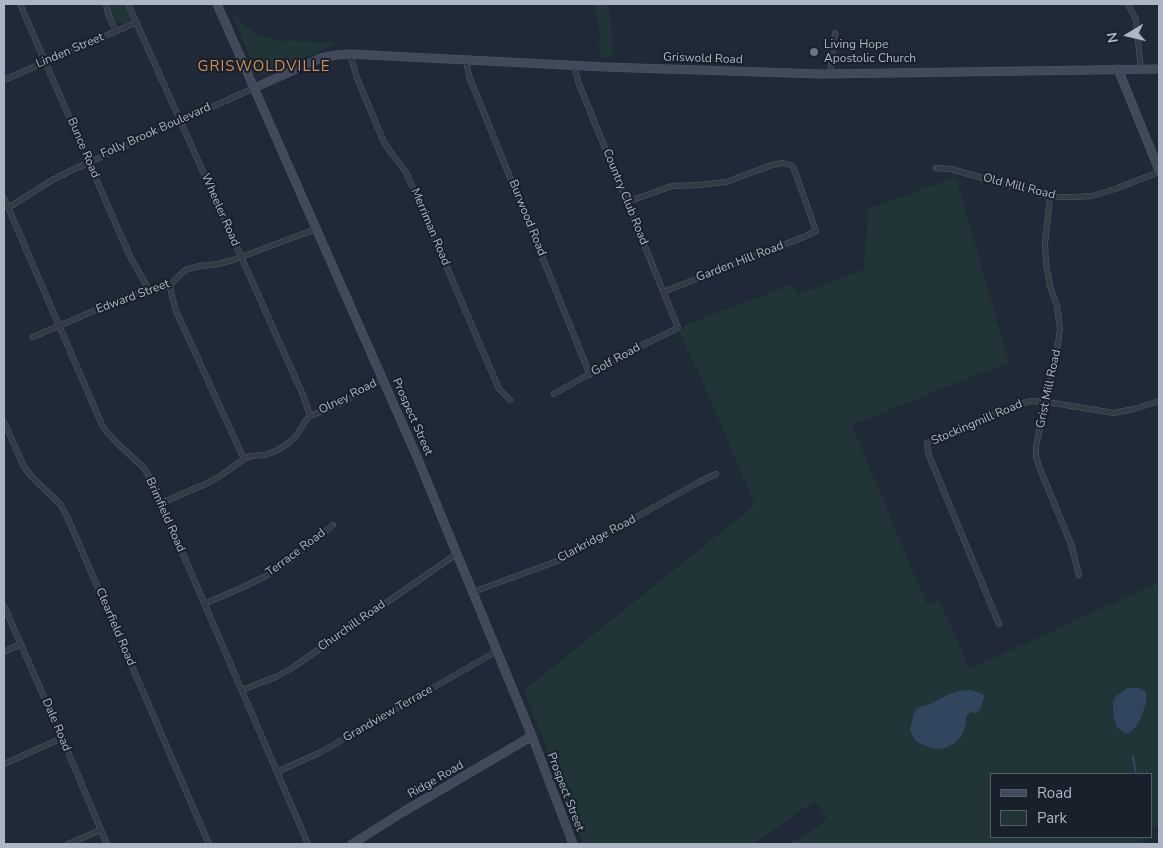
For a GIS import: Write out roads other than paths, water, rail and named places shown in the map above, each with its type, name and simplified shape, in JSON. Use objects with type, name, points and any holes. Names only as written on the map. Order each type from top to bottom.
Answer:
[{"type":"street","name":"Bunce Road","points":[[20,4],[130,258],[148,290]]},
{"type":"street","points":[[106,4],[116,31]]},
{"type":"street","name":"Wheeler Road","points":[[128,4],[303,395],[310,416]]},
{"type":"street","name":"Prospect Street","points":[[217,4],[458,553],[532,736],[573,844]]},
{"type":"street","points":[[1128,4],[1136,20],[1141,69]]},
{"type":"street","name":"Linden Street","points":[[4,80],[137,22]]},
{"type":"street","points":[[830,74],[835,33]]},
{"type":"street","name":"Griswold Road","points":[[254,88],[321,58],[350,54],[574,66],[830,74],[1159,69]]},
{"type":"street","name":"Merriman Road","points":[[350,54],[357,78],[383,140],[406,172],[499,389],[510,400]]},
{"type":"street","name":"Burwood Road","points":[[466,60],[467,69],[590,375]]},
{"type":"street","name":"Country Club Road","points":[[574,66],[678,328]]},
{"type":"street","points":[[1118,69],[1159,171]]},
{"type":"street","name":"Folly Brook Boulevard","points":[[8,208],[54,179],[88,162],[254,88]]},
{"type":"street","name":"Garden Hill Road","points":[[627,202],[672,186],[726,182],[772,165],[783,163],[792,166],[816,231],[663,292]]},
{"type":"street","name":"Old Mill Road","points":[[936,168],[951,169],[1050,197],[1092,196],[1159,171]]},
{"type":"street","name":"Grist Mill Road","points":[[1050,197],[1045,243],[1046,264],[1050,286],[1057,306],[1060,329],[1047,402],[1036,446],[1036,457],[1071,544],[1080,575]]},
{"type":"street","name":"Brimfield Road","points":[[4,198],[102,424],[117,443],[144,468],[162,503],[308,844]]},
{"type":"street","name":"Edward Street","points":[[33,337],[124,298],[148,290],[166,287],[188,268],[218,264],[241,257],[316,229]]},
{"type":"street","points":[[170,285],[176,311],[244,459]]},
{"type":"street","name":"Golf Road","points":[[554,394],[628,352],[678,328]]},
{"type":"street","name":"Olney Road","points":[[162,503],[208,483],[244,459],[272,453],[284,447],[296,436],[310,416],[342,403],[383,379]]},
{"type":"street","name":"Stockingmill Road","points":[[999,624],[928,453],[927,443],[1031,401],[1114,413],[1159,402]]},
{"type":"street","name":"Clearfield Road","points":[[4,422],[24,467],[60,505],[69,521],[209,844]]},
{"type":"street","name":"Clarkridge Road","points":[[473,592],[560,560],[716,474]]},
{"type":"street","name":"Terrace Road","points":[[204,604],[266,576],[333,525]]},
{"type":"street","name":"Churchill Road","points":[[242,690],[278,676],[292,668],[458,553]]},
{"type":"street","name":"Dale Road","points":[[4,606],[107,844]]},
{"type":"street","points":[[4,652],[21,644]]},
{"type":"street","name":"Grandview Terrace","points":[[277,772],[329,748],[497,651]]},
{"type":"street","name":"Ridge Road","points":[[352,844],[532,736]]},
{"type":"street","points":[[4,764],[62,738]]},
{"type":"street","points":[[68,844],[101,830]]},
{"type":"water","points":[[1128,688],[1139,688],[1146,692],[1146,703],[1136,726],[1131,732],[1125,734],[1116,726],[1113,703],[1115,697]]},
{"type":"water","points":[[970,690],[983,694],[984,697],[980,710],[977,713],[971,712],[966,716],[963,733],[957,741],[948,747],[940,749],[931,748],[915,740],[910,729],[917,708],[931,704],[949,694]]},
{"type":"waterway","points":[[1133,757],[1136,773]]},
{"type":"place","name":"Living Hope Apostolic Church","points":[[814,52]]},
{"type":"district","name":"GRISWOLDVILLE","points":[[264,67]]}]
